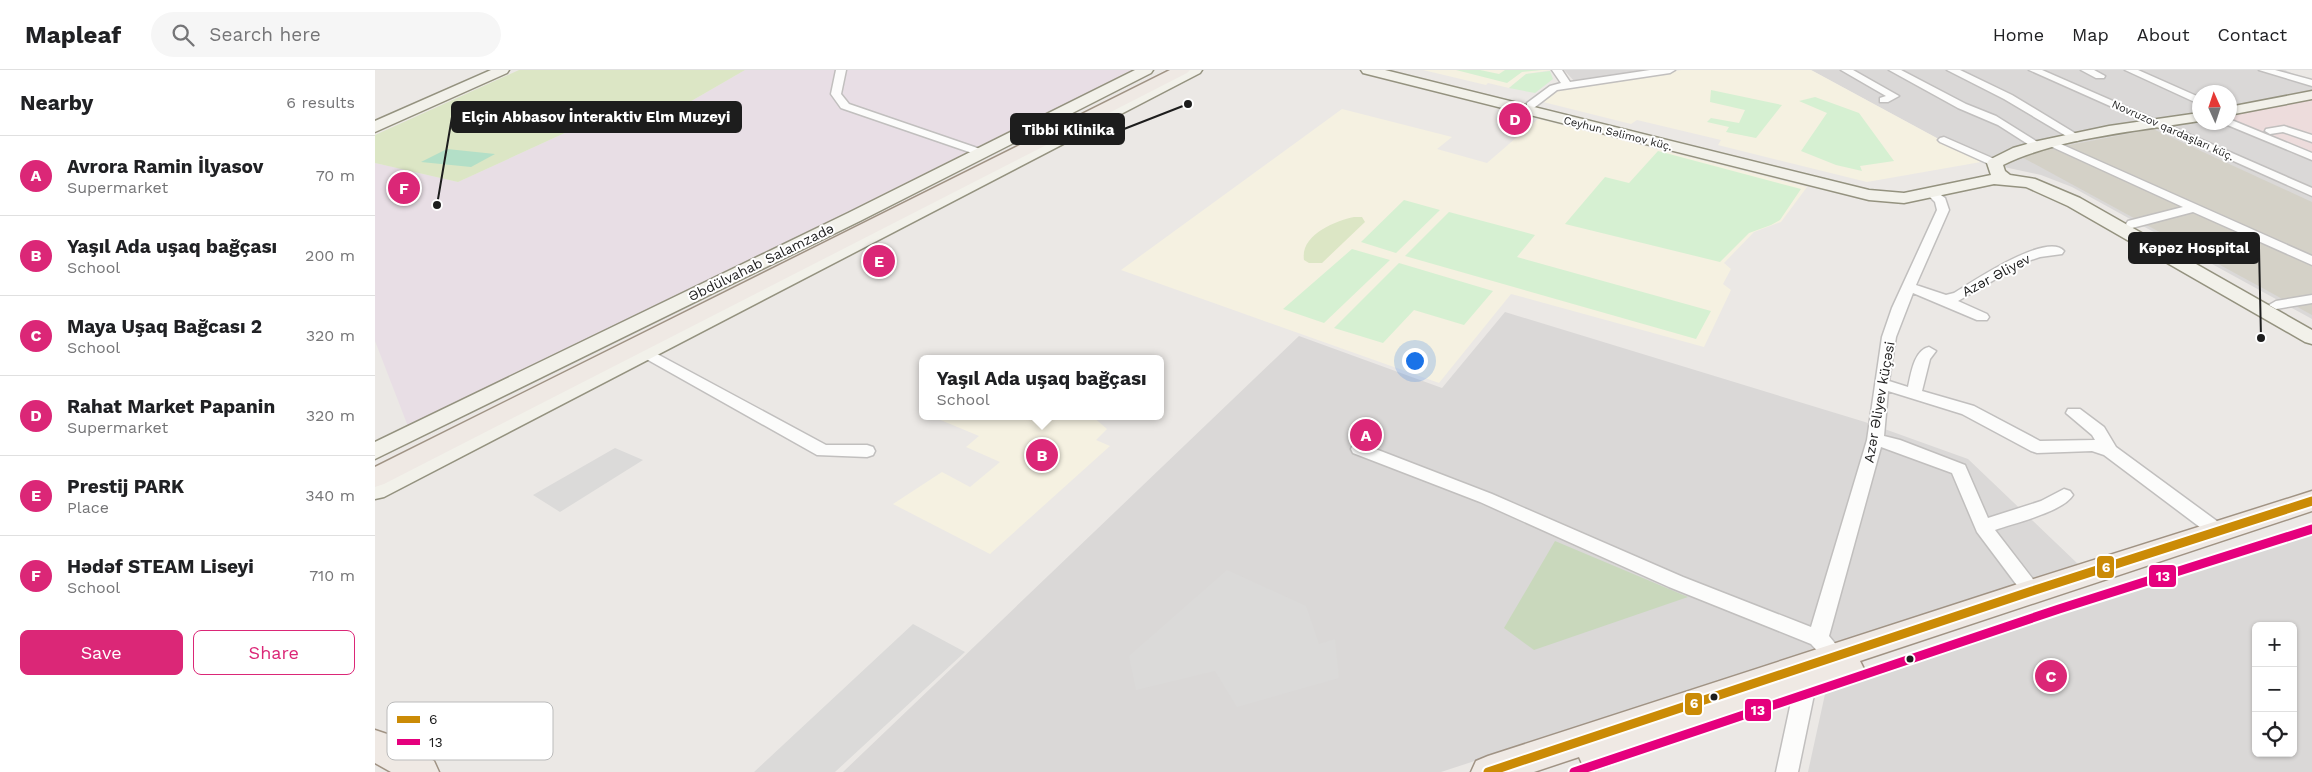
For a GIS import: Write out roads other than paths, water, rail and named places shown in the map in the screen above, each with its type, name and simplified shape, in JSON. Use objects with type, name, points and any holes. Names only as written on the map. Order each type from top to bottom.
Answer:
[{"type":"main road","points":[[375,122],[494,70]]},
{"type":"main road","points":[[375,127],[502,70]]},
{"type":"main road","name":"Əbdülvahab Salamzadə","points":[[375,491],[634,347],[963,172],[982,153],[1146,70]]},
{"type":"main road","points":[[1074,120],[1163,70]]},
{"type":"main road","points":[[1074,120],[1182,70]]},
{"type":"main road","name":"Əbdülvahab Salamzadə","points":[[375,451],[963,172],[1046,138],[1195,70]]},
{"type":"main road","name":"Ceyhun Səlimov küç.","points":[[1367,70],[1865,190]]},
{"type":"main road","name":"Ceyhun Səlimov küç.","points":[[1393,70],[1815,178]]},
{"type":"main road","points":[[2237,109],[2312,95]]},
{"type":"main road","points":[[1865,190],[1904,198],[1931,192],[1999,171],[2019,151],[2109,131],[2192,118]]},
{"type":"main road","name":"Əbdülvahab Salamzadə","points":[[375,478],[634,347],[995,173],[1074,120]]},
{"type":"main road","points":[[1013,138],[1046,138]]},
{"type":"main road","points":[[1999,171],[2046,188],[2312,324]]},
{"type":"main road","points":[[1865,190],[1897,189],[1978,173],[1999,171],[2028,175],[2054,183],[2133,224],[2181,257],[2312,338]]},
{"type":"main road","points":[[963,172],[995,173]]},
{"type":"main road","name":"Əbdülvahab Salamzadə","points":[[375,463],[634,347]]},
{"type":"main road","points":[[1543,772],[1799,678],[1833,655],[2312,501]]},
{"type":"main road","points":[[1833,655],[2057,600],[2312,519]]},
{"type":"main road","points":[[1488,772],[1799,678]]},
{"type":"main road","points":[[375,745],[387,752]]},
{"type":"main road","points":[[401,760],[422,772]]},
{"type":"street","points":[[841,70],[836,94],[845,106],[982,153]]},
{"type":"street","points":[[1557,70],[1567,85]]},
{"type":"street","points":[[1531,105],[1553,88],[1668,70]]},
{"type":"street","points":[[1846,70],[1894,96],[1884,100]]},
{"type":"street","points":[[1952,70],[2008,97],[2077,138]]},
{"type":"street","name":"Novruzov qardaşları küç.","points":[[2034,70],[2312,192]]},
{"type":"street","points":[[2087,70],[2100,76]]},
{"type":"street","points":[[2130,70],[2192,98]]},
{"type":"street","points":[[2263,70],[2312,83]]},
{"type":"street","points":[[2289,70],[2312,83]]},
{"type":"street","points":[[1847,84],[1890,74],[2013,129],[2038,146]]},
{"type":"street","points":[[2237,125],[2312,157]]},
{"type":"street","points":[[2270,131],[2284,129],[2312,139]]},
{"type":"street","points":[[1945,140],[1999,171]]},
{"type":"street","points":[[2054,144],[2312,261]]},
{"type":"street","name":"Azər Əliyev küçəsi","points":[[1833,655],[1875,440],[1881,384],[1889,337],[1943,210],[1941,201],[1931,192]]},
{"type":"street","points":[[2133,224],[2193,208]]},
{"type":"street","name":"Azər Əliyev","points":[[1909,287],[1945,300],[1959,296],[2020,259],[2038,253],[2057,251]]},
{"type":"street","points":[[2276,305],[2312,299]]},
{"type":"street","points":[[1945,300],[1982,317]]},
{"type":"street","points":[[634,347],[823,451],[867,451]]},
{"type":"street","points":[[1914,393],[1923,359],[1929,351]]},
{"type":"street","points":[[1881,384],[1968,410],[2037,447],[2088,445],[2110,451],[2219,532]]},
{"type":"street","points":[[2074,413],[2098,431],[2110,451]]},
{"type":"street","points":[[1875,440],[1893,444],[1959,469],[1983,527],[2032,591]]},
{"type":"street","points":[[1359,449],[1486,498],[1676,582],[1833,655]]},
{"type":"street","points":[[1983,527],[2047,505],[2064,495]]},
{"type":"street","points":[[1787,772],[1799,678]]},
{"type":"place","name":"Tibbi Klinika","points":[[1188,104]]},
{"type":"place","name":"Rahat Market Papanin","points":[[1515,119]]},
{"type":"place","name":"Hədəf STEAM Liseyi","points":[[404,188]]},
{"type":"place","name":"Elçin Abbasov İnteraktiv Elm Muzeyi","points":[[437,205]]},
{"type":"place","name":"Prestij PARK","points":[[879,261]]},
{"type":"place","name":"Kəpəz Hospital","points":[[2261,338]]},
{"type":"place","name":"Avrora Ramin İlyasov","points":[[1366,435]]},
{"type":"place","name":"Yaşıl Ada uşaq bağçası","points":[[1042,455]]},
{"type":"place","name":"Maya Uşaq Bağcası 2","points":[[2051,676]]}]
